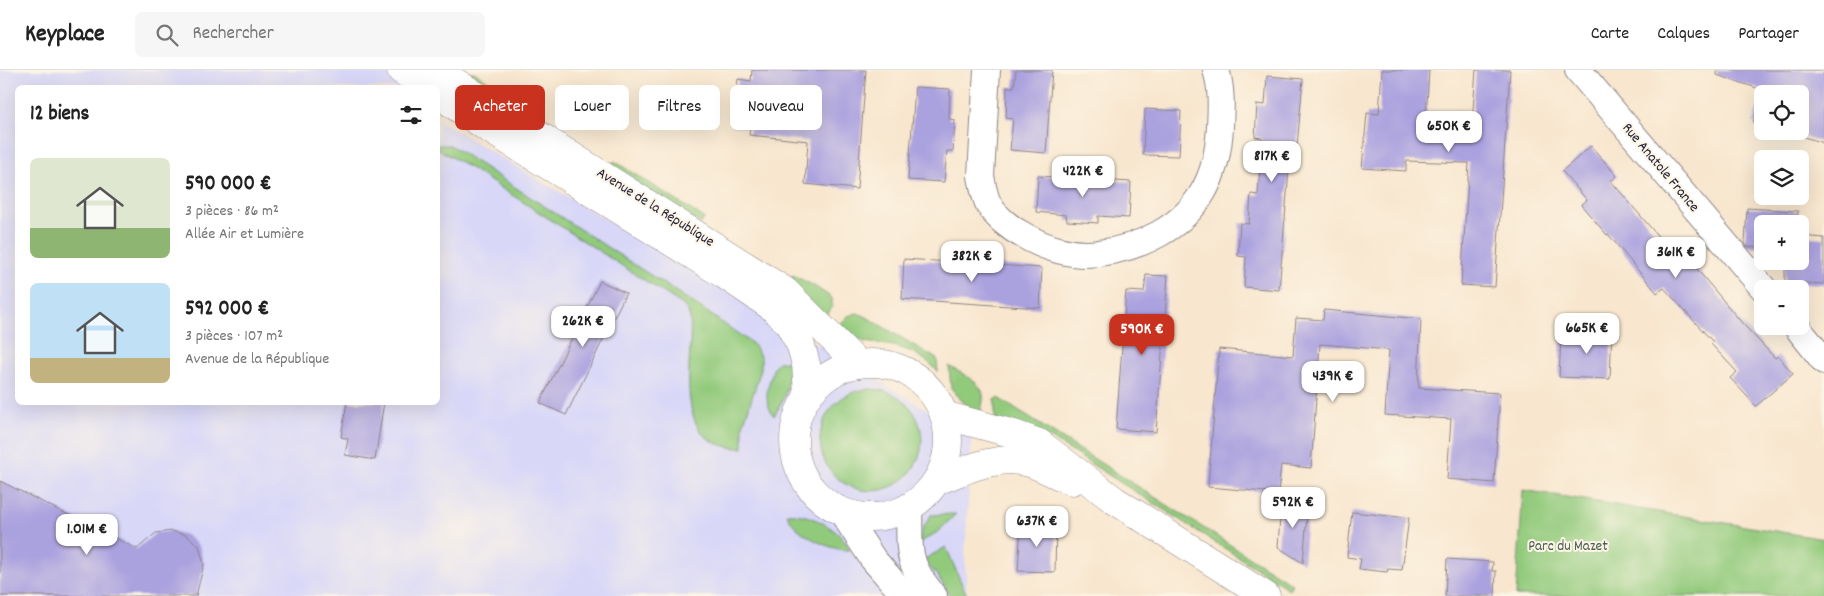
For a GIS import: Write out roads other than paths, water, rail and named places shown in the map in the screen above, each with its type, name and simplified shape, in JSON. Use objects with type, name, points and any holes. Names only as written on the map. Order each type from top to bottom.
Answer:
[{"type":"main road","points":[[401,70],[424,85]]},
{"type":"main road","name":"Avenue de la République","points":[[436,70],[785,290],[858,364]]},
{"type":"main road","name":"Avenue de la République","points":[[440,95],[483,125],[723,274],[772,307],[788,322],[801,346],[806,364],[808,394]]},
{"type":"main road","points":[[874,363],[889,365],[910,374],[928,388],[938,401],[944,415],[948,442],[947,455],[936,481],[919,500],[909,507],[892,514],[876,517],[864,517],[842,512],[828,505],[817,496],[802,476],[797,464],[793,439],[800,410],[808,394],[822,380],[839,370],[858,364],[874,363]]},
{"type":"main road","points":[[944,415],[1039,443],[1114,500],[1266,596]]},
{"type":"main road","points":[[936,481],[986,462],[1012,460],[1032,464],[1114,500]]},
{"type":"street","points":[[986,70],[981,176],[984,193],[990,206],[1016,231],[1033,241],[1068,252],[1098,254],[1135,244],[1167,230],[1179,221],[1204,191],[1213,167],[1219,138],[1219,80],[1216,70]]},
{"type":"street","name":"Rue Anatole France","points":[[1578,70],[1756,280]]},
{"type":"street","points":[[1803,335],[1824,361]]},
{"type":"street","points":[[909,507],[910,554],[918,573],[934,596]]},
{"type":"street","points":[[842,512],[873,559],[905,596]]},
{"type":"park label","name":"Parc du Mazet","points":[[1568,547]]}]
